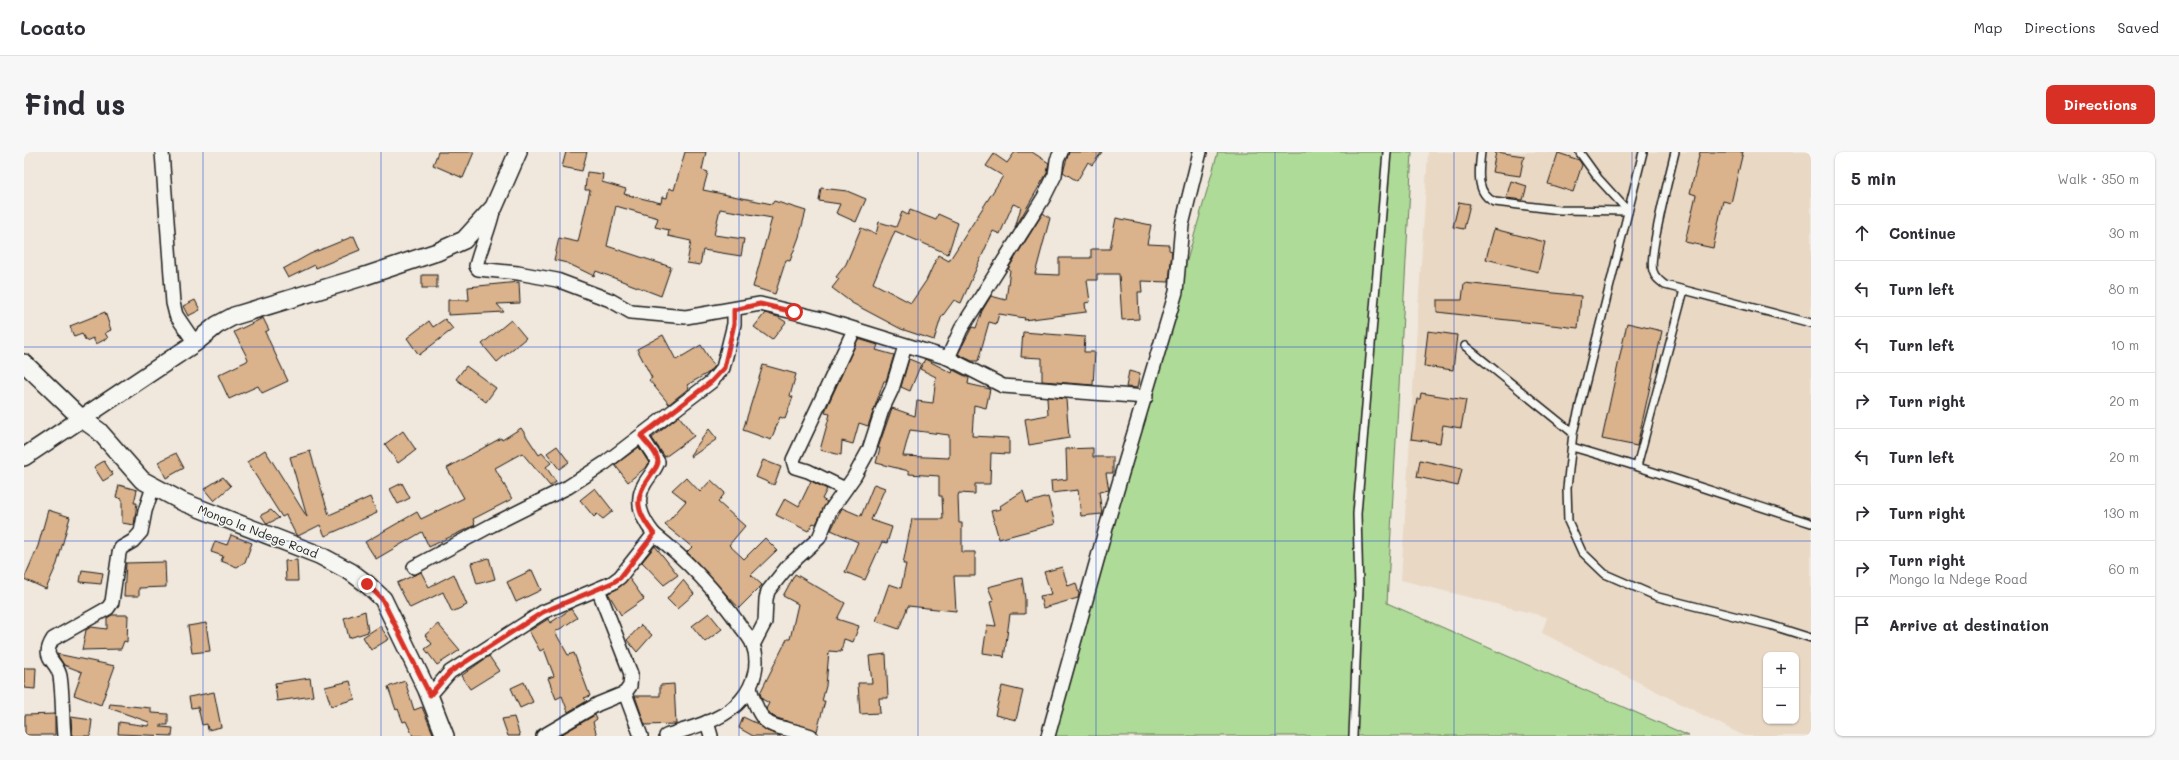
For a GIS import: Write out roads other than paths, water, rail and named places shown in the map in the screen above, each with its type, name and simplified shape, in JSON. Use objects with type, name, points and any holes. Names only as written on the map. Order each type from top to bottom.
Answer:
[{"type":"street","points":[[162,152],[173,303],[176,315],[195,343]]},
{"type":"street","points":[[518,152],[494,207],[490,224],[478,256],[476,266],[478,269],[518,273],[557,280],[610,300],[631,312],[686,317],[734,310],[760,304],[822,319],[905,346],[948,358],[1003,386],[1146,397]]},
{"type":"street","points":[[948,358],[961,329],[1044,197],[1055,175],[1057,160],[1061,152]]},
{"type":"street","points":[[1048,736],[1111,510],[1146,397],[1176,292],[1182,225],[1200,152]]},
{"type":"street","points":[[24,457],[195,343],[217,325],[234,316],[362,277],[437,252],[464,240],[494,207]]},
{"type":"street","points":[[414,568],[492,525],[568,487],[641,436],[711,382],[724,368],[734,324],[734,310]]},
{"type":"street","points":[[845,489],[808,471],[795,467],[793,460],[854,330]]},
{"type":"street","points":[[753,645],[765,622],[766,599],[768,591],[788,566],[819,538],[830,511],[854,477],[869,450],[882,410],[892,389],[905,346]]},
{"type":"street","name":"Mongo la Ndege Road","points":[[24,363],[81,418],[99,431],[142,480],[183,502],[319,555],[351,572],[382,599],[430,695],[445,736]]},
{"type":"street","points":[[641,436],[653,452],[658,462],[656,469],[639,494],[638,506],[654,534],[671,548],[707,584],[731,612],[753,645],[756,670],[750,688],[742,700],[732,708],[707,722],[666,736]]},
{"type":"street","points":[[64,736],[60,674],[49,659],[49,644],[53,639],[108,608],[112,602],[119,553],[121,548],[133,540],[141,532],[145,511],[153,487]]},
{"type":"street","points":[[430,695],[450,672],[543,612],[620,578],[654,534]]},
{"type":"street","points":[[543,736],[598,704],[625,693],[630,686],[631,674],[598,589]]},
{"type":"street","points":[[750,688],[757,712],[767,723],[811,736]]},
{"type":"street","points":[[625,693],[642,736]]},
{"type":"street","points":[[707,722],[711,736]]},
{"type":"lane","points":[[1353,736],[1359,588],[1357,514],[1386,152]]},
{"type":"lane","points":[[1481,152],[1479,165],[1482,193],[1487,198],[1495,202],[1560,210],[1628,210]]},
{"type":"lane","points":[[1643,152],[1573,433],[1567,488],[1568,521],[1582,552],[1605,574],[1658,597],[1770,625],[1811,638]]},
{"type":"lane","points":[[1675,152],[1655,238],[1652,270],[1657,279],[1665,285],[1811,323]]},
{"type":"lane","points":[[1580,153],[1598,178],[1628,210]]},
{"type":"lane","points":[[1637,466],[1684,290]]},
{"type":"lane","points":[[1465,346],[1573,433]]},
{"type":"lane","points":[[1572,447],[1637,466],[1722,496],[1811,523]]}]
